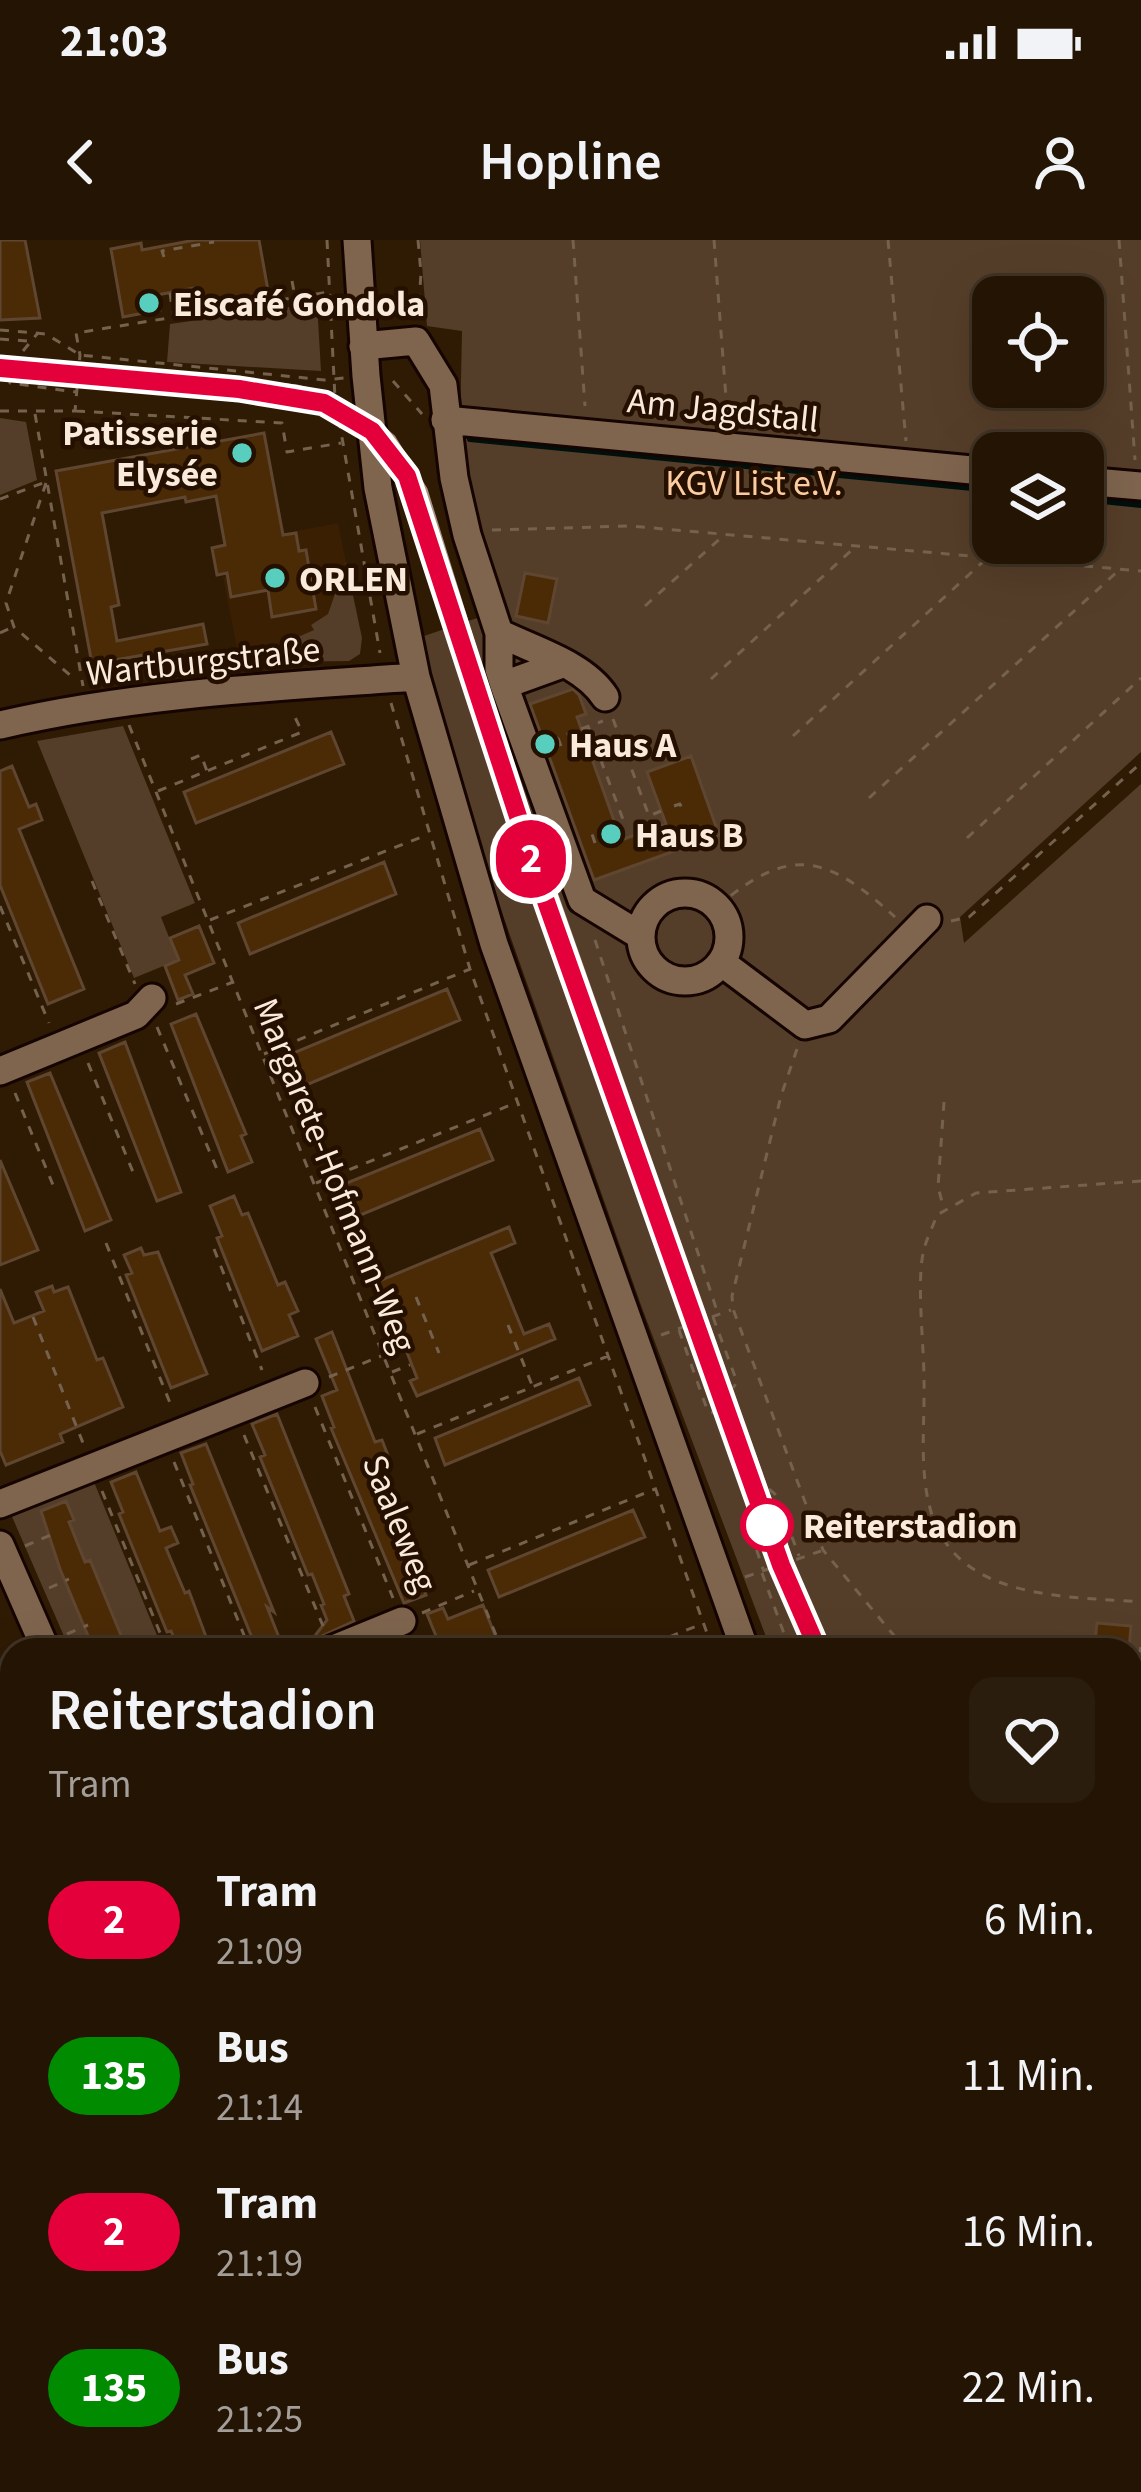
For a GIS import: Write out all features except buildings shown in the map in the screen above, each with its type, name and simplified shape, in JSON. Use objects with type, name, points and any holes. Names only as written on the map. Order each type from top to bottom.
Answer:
[{"type":"street","points":[[357,240],[378,488],[416,677],[494,944],[645,1336],[740,1638]]},
{"type":"street","points":[[363,346],[416,341],[443,385],[467,535],[499,633],[504,685],[582,900],[641,936]]},
{"type":"street","name":"Am Jagdstall","points":[[445,420],[972,470]]},
{"type":"street","points":[[1104,483],[1138,486]]},
{"type":"street","points":[[499,633],[597,685],[608,707]]},
{"type":"street","points":[[504,685],[562,664]]},
{"type":"street","name":"Wartburgstraße","points":[[0,724],[87,706],[249,688],[416,677]]},
{"type":"street","points":[[691,893],[717,907],[729,934],[721,962],[699,979],[671,979],[649,962],[641,936],[651,909],[676,894],[691,893]]},
{"type":"street","points":[[721,962],[805,1025],[830,1019],[920,927]]},
{"type":"street","points":[[2,1070],[136,1015],[144,995]]},
{"type":"street","points":[[0,1504],[304,1383]]},
{"type":"street","points":[[9,1547],[48,1638]]},
{"type":"street","name":"Saaleweg","points":[[361,1638],[402,1621]]},
{"type":"path","points":[[0,412],[76,411],[282,423],[287,452],[342,443],[327,240]]},
{"type":"path","points":[[416,341],[421,273],[418,240]]},
{"type":"path","points":[[573,240],[586,432]]},
{"type":"path","points":[[714,240],[728,446]]},
{"type":"path","points":[[888,240],[904,464]]},
{"type":"path","points":[[1119,240],[1138,486]]},
{"type":"path","points":[[164,257],[162,251],[214,242]]},
{"type":"path","points":[[292,281],[296,298]]},
{"type":"path","points":[[76,411],[80,356],[76,333],[329,292]]},
{"type":"path","points":[[170,293],[174,317]]},
{"type":"path","points":[[0,330],[46,334],[80,356],[334,379],[366,376]]},
{"type":"path","points":[[23,351],[38,333]]},
{"type":"path","points":[[0,339],[28,341]]},
{"type":"path","points":[[389,396],[387,375],[428,420],[445,420]]},
{"type":"path","points":[[8,376],[10,383],[77,392]]},
{"type":"path","points":[[35,414],[87,706]]},
{"type":"path","points":[[0,499],[47,481]]},
{"type":"path","points":[[47,481],[6,603],[14,626],[71,676]]},
{"type":"path","points":[[467,535],[505,527],[630,526],[972,557]]},
{"type":"path","points":[[645,606],[724,534]]},
{"type":"path","points":[[711,679],[856,546]]},
{"type":"path","points":[[793,736],[980,564]]},
{"type":"path","points":[[1060,564],[1141,571]]},
{"type":"path","points":[[869,798],[1120,569]]},
{"type":"path","points":[[0,633],[14,626]]},
{"type":"path","points":[[967,838],[1141,678]]},
{"type":"path","points":[[156,791],[302,732],[290,704]]},
{"type":"path","points":[[608,707],[649,816],[661,811]]},
{"type":"path","name":"Margarete-Hofmann-Weg","points":[[126,718],[497,1638]]},
{"type":"path","points":[[588,726],[624,822],[616,825]]},
{"type":"path","points":[[561,746],[558,737],[568,734]]},
{"type":"path","points":[[191,759],[201,755],[207,771]]},
{"type":"path","points":[[717,907],[746,882],[774,867],[816,866],[856,881],[920,927],[958,922],[1141,764]]},
{"type":"path","points":[[674,806],[680,804],[682,809]]},
{"type":"path","points":[[595,842],[592,834],[602,830]]},
{"type":"path","points":[[208,921],[428,834]]},
{"type":"path","points":[[92,880],[219,1174]]},
{"type":"path","points":[[582,900],[716,1315],[734,1388]]},
{"type":"path","points":[[0,906],[133,1172]]},
{"type":"path","points":[[262,1054],[470,969]]},
{"type":"path","points":[[144,995],[171,1006],[232,982]]},
{"type":"path","points":[[805,1025],[781,1096],[732,1296],[733,1309],[823,1550],[896,1638]]},
{"type":"path","points":[[2,1070],[53,1185]]},
{"type":"path","points":[[314,1184],[516,1102]]},
{"type":"path","points":[[944,1102],[938,1187],[945,1210]]},
{"type":"path","points":[[1141,1181],[976,1193],[937,1215],[922,1253],[925,1467],[929,1508],[939,1530],[956,1555],[988,1578],[1024,1592],[1141,1602]]},
{"type":"path","points":[[106,1243],[246,1638]]},
{"type":"path","points":[[214,1249],[272,1396]]},
{"type":"path","points":[[416,1297],[439,1353]]},
{"type":"path","points":[[415,1435],[645,1336],[657,1337],[733,1309]]},
{"type":"path","points":[[33,1317],[162,1638]]},
{"type":"path","points":[[508,1325],[533,1386]]},
{"type":"path","points":[[679,1329],[708,1412],[717,1413]]},
{"type":"path","points":[[304,1383],[321,1381],[383,1355]]},
{"type":"path","points":[[390,1373],[410,1365]]},
{"type":"path","name":"Saaleweg","points":[[304,1383],[402,1621]]},
{"type":"path","points":[[234,1411],[327,1638]]},
{"type":"path","points":[[468,1566],[656,1489]]},
{"type":"path","points":[[770,1489],[777,1496],[800,1558]]},
{"type":"path","points":[[754,1516],[749,1528],[786,1638]]},
{"type":"path","points":[[9,1547],[50,1534]]},
{"type":"path","points":[[694,1595],[823,1550]]},
{"type":"path","points":[[44,1590],[69,1579]]},
{"type":"path","points":[[402,1621],[477,1590]]},
{"type":"path","points":[[666,1638],[704,1623]]},
{"type":"path","points":[[63,1638],[88,1625]]},
{"type":"shaded area","points":[[338,523],[346,562],[328,614],[312,625],[315,629],[278,653],[277,662],[256,663],[256,656],[239,658],[223,577],[240,573],[235,543]]},
{"type":"green space","name":"KGV List e.V.","points":[[420,240],[1141,240],[1141,752],[960,917],[964,943],[1141,784],[1141,1638],[766,1638],[642,1308],[489,876],[421,637],[495,612],[459,480],[462,331],[427,326]]},
{"type":"green space","points":[[317,303],[321,371],[167,362],[170,324]]},
{"type":"green space","points":[[0,418],[26,422],[37,480],[0,495]]},
{"type":"green space","points":[[346,562],[362,638],[360,654],[349,661],[277,662],[282,644],[314,630],[311,625],[328,614]]},
{"type":"green space","points":[[123,726],[195,903],[161,917],[178,960],[134,978],[37,741]]},
{"type":"green space","points":[[88,1479],[94,1482],[158,1638],[122,1638],[90,1561],[85,1562],[65,1501],[41,1511],[89,1638],[65,1638],[10,1512]]},
{"type":"waterway","points":[[470,439],[972,488]]},
{"type":"waterway","points":[[1104,501],[1141,505]]},
{"type":"tram line","points":[[0,357],[297,386],[328,395],[371,417],[394,437],[426,489],[515,776],[812,1617],[825,1638]]},
{"type":"tram line","name":"2","points":[[0,368],[239,389],[324,403],[372,431],[407,476],[542,890],[781,1565],[812,1638]]},
{"type":"place","name":"Eiscafé Gondola","points":[[149,303]]},
{"type":"place","name":"Patisserie Elysée","points":[[242,453]]},
{"type":"place","name":"ORLEN","points":[[275,578]]},
{"type":"place","name":"Haus A","points":[[545,744]]},
{"type":"place","name":"Haus B","points":[[611,834]]},
{"type":"place","name":"Reiterstadion","points":[[767,1525]]}]
